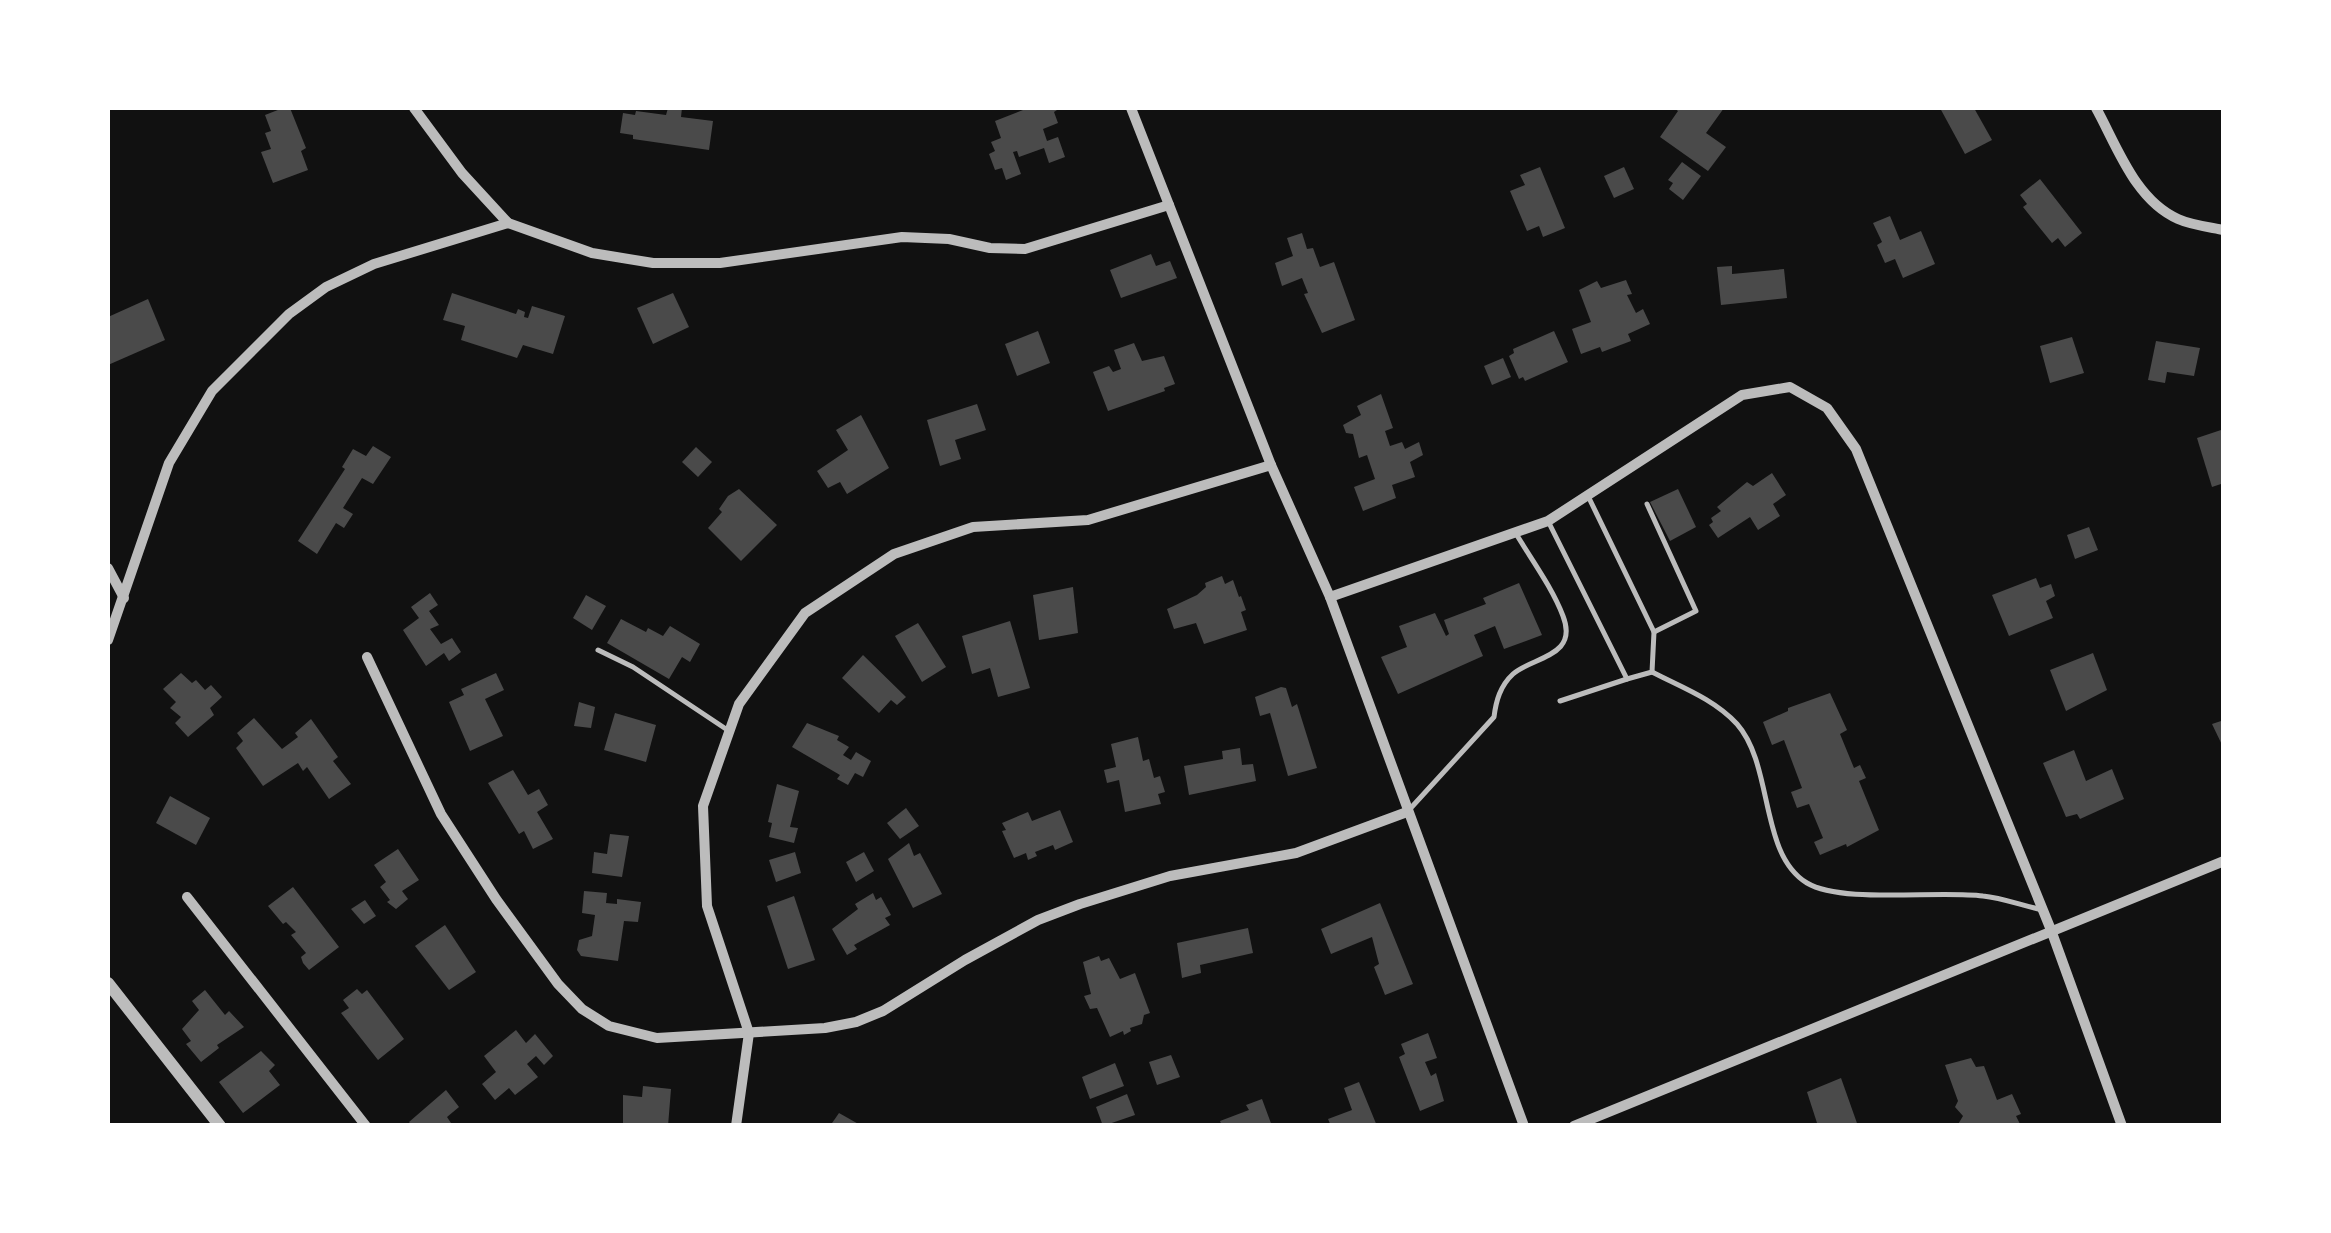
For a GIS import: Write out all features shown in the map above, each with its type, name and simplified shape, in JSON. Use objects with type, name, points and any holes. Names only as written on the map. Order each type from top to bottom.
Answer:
[{"type":"street","points":[[414,108],[462,174],[508,223],[592,253],[653,263],[720,263],[902,236],[1025,249],[1168,205]]},
{"type":"street","points":[[1131,108],[1271,464],[1330,597],[1524,1126]]},
{"type":"street","points":[[2096,108],[2142,192],[2158,208],[2180,221],[2224,230]]},
{"type":"street","points":[[108,640],[169,463],[212,392],[250,351],[326,286],[374,264],[508,223]]},
{"type":"street","points":[[1330,597],[1548,521],[1742,395],[1790,387],[1828,408],[1856,449],[2052,930],[2122,1126]]},
{"type":"street","points":[[736,1126],[749,1033],[707,906],[704,806],[739,704],[804,613],[894,554],[973,527],[1088,520],[1271,464]]},
{"type":"street","points":[[108,568],[124,598]]},
{"type":"street","points":[[367,658],[441,814],[558,984],[582,1009],[609,1026],[658,1038],[825,1028],[856,1022],[883,1012],[1038,920],[1170,876],[1296,853],[1407,812]]},
{"type":"street","points":[[1574,1126],[2224,861]]},
{"type":"street","points":[[186,897],[366,1126]]},
{"type":"street","points":[[108,983],[220,1126]]},
{"type":"lane","points":[[1588,495],[1654,632],[1652,672]]},
{"type":"lane","points":[[1646,504],[1696,611],[1654,632]]},
{"type":"lane","points":[[1548,521],[1627,679]]},
{"type":"lane","points":[[1407,812],[1494,717],[1496,701],[1514,673],[1553,654],[1564,636],[1563,615],[1515,532]]},
{"type":"lane","points":[[598,650],[633,666],[729,731]]},
{"type":"lane","points":[[1560,702],[1652,672],[1716,705],[1738,726],[1755,752],[1781,854],[1792,871],[1808,884],[1848,892],[1984,896],[2044,910]]},
{"type":"building","points":[[290,108],[306,148],[301,151],[308,170],[273,183],[261,152],[271,149],[265,133],[271,131],[265,115]]},
{"type":"building","points":[[668,108],[682,108],[681,117],[713,121],[709,150],[633,139],[633,135],[620,133],[623,113],[666,115]]},
{"type":"building","points":[[1028,108],[1060,108],[1054,112],[1058,123],[1043,129],[1047,141],[1058,137],[1065,157],[1049,163],[1044,148],[1019,157],[1017,151],[1013,152],[1021,174],[1006,180],[1002,168],[995,170],[989,154],[995,151],[991,142],[1001,138],[995,121]]},
{"type":"building","points":[[1674,108],[1724,108],[1706,133],[1726,147],[1708,171],[1660,137],[1678,111]]},
{"type":"building","points":[[1940,108],[1974,108],[1992,140],[1965,154]]},
{"type":"building","points":[[1682,162],[1701,176],[1683,200],[1669,189],[1673,183],[1668,180]]},
{"type":"building","points":[[1540,167],[1565,228],[1543,237],[1539,226],[1527,231],[1510,191],[1525,185],[1520,175]]},
{"type":"building","points":[[1624,167],[1634,189],[1614,198],[1604,176]]},
{"type":"building","points":[[2040,179],[2082,233],[2065,247],[2058,238],[2052,243],[2023,207],[2027,204],[2020,195]]},
{"type":"building","points":[[1890,216],[1900,240],[1921,231],[1935,264],[1903,278],[1895,259],[1885,263],[1877,245],[1882,242],[1873,223]]},
{"type":"building","points":[[1302,233],[1307,249],[1313,248],[1320,267],[1334,262],[1355,320],[1322,333],[1304,294],[1308,293],[1302,278],[1282,286],[1275,263],[1293,256],[1287,238]]},
{"type":"building","points":[[1151,254],[1156,266],[1170,261],[1177,278],[1121,298],[1110,270]]},
{"type":"building","points":[[1732,266],[1732,274],[1784,269],[1787,298],[1721,305],[1717,267]]},
{"type":"building","points":[[1626,280],[1632,294],[1627,295],[1636,313],[1643,309],[1650,324],[1628,334],[1631,341],[1602,352],[1600,347],[1581,354],[1572,329],[1591,322],[1579,290],[1597,281],[1601,288]]},
{"type":"building","points":[[452,293],[516,314],[518,309],[528,318],[532,306],[565,316],[553,354],[523,345],[517,358],[461,340],[465,326],[443,320]]},
{"type":"building","points":[[673,293],[689,327],[653,344],[637,308]]},
{"type":"building","points":[[148,299],[165,340],[108,365],[108,317]]},
{"type":"building","points":[[1038,331],[1050,363],[1017,376],[1005,344]]},
{"type":"building","points":[[1554,331],[1568,362],[1525,381],[1523,377],[1519,379],[1509,356],[1513,349]]},
{"type":"building","points":[[2072,337],[2084,373],[2050,383],[2040,346]]},
{"type":"building","points":[[2156,341],[2200,348],[2194,376],[2167,372],[2165,383],[2148,380]]},
{"type":"building","points":[[1134,343],[1142,361],[1164,356],[1175,384],[1108,411],[1093,372],[1109,366],[1113,372],[1121,369],[1114,350]]},
{"type":"building","points":[[1503,358],[1511,377],[1492,385],[1484,366]]},
{"type":"building","points":[[1381,394],[1393,428],[1385,431],[1390,446],[1402,442],[1405,449],[1419,442],[1423,455],[1410,462],[1415,477],[1392,485],[1396,498],[1363,511],[1354,487],[1375,479],[1367,455],[1359,458],[1353,434],[1346,433],[1343,425],[1361,415],[1357,406]]},
{"type":"building","points":[[977,404],[986,430],[955,440],[961,459],[940,466],[927,420]]},
{"type":"building","points":[[861,415],[889,468],[847,494],[840,482],[828,488],[817,471],[848,450],[836,430]]},
{"type":"building","points":[[2224,429],[2224,483],[2212,487],[2197,438]]},
{"type":"building","points":[[373,446],[391,457],[373,484],[362,478],[343,508],[353,514],[344,528],[336,523],[317,554],[298,541],[345,469],[342,467],[353,449],[366,456]]},
{"type":"building","points":[[696,447],[712,462],[698,477],[682,462]]},
{"type":"building","points":[[1772,473],[1786,495],[1773,504],[1780,516],[1758,530],[1750,517],[1718,538],[1709,525],[1713,522],[1711,518],[1721,511],[1717,507],[1747,482],[1753,486]]},
{"type":"building","points":[[739,489],[777,525],[741,561],[708,528],[722,512],[719,509],[728,496]]},
{"type":"building","points":[[1678,489],[1696,527],[1670,541],[1650,502]]},
{"type":"building","points":[[2089,527],[2098,550],[2075,559],[2067,535]]},
{"type":"building","points":[[1222,576],[1225,584],[1233,580],[1241,596],[1247,630],[1204,644],[1196,623],[1174,629],[1167,609],[1197,595],[1206,587],[1205,583]]},
{"type":"building","points":[[2036,578],[2040,588],[2051,584],[2055,596],[2046,601],[2053,618],[2009,636],[1992,595]]},
{"type":"building","points":[[1519,583],[1542,635],[1504,649],[1495,626],[1474,635],[1483,656],[1398,694],[1381,657],[1407,647],[1399,626],[1435,613],[1446,636],[1449,634],[1444,620],[1486,604],[1483,598]]},
{"type":"building","points":[[1073,587],[1078,633],[1039,640],[1033,595]]},
{"type":"building","points":[[430,593],[438,605],[429,611],[439,625],[430,629],[441,644],[452,638],[461,652],[449,661],[444,653],[426,666],[403,630],[419,618],[411,607]]},
{"type":"building","points":[[586,595],[606,606],[592,630],[573,618]]},
{"type":"building","points":[[621,619],[663,636],[670,626],[700,644],[690,662],[682,657],[669,679],[607,643]]},
{"type":"building","points":[[1010,621],[1030,688],[998,697],[990,668],[972,674],[962,636]]},
{"type":"building","points":[[918,623],[946,667],[922,682],[895,636]]},
{"type":"building","points":[[2093,653],[2107,690],[2066,711],[2050,670]]},
{"type":"building","points":[[863,655],[906,697],[897,705],[891,700],[879,713],[842,678]]},
{"type":"building","points":[[181,673],[205,690],[211,685],[222,697],[210,708],[214,715],[188,737],[175,723],[181,717],[170,708],[176,702],[163,689]]},
{"type":"building","points":[[496,673],[504,690],[485,699],[503,736],[470,751],[449,702],[464,695],[461,689]]},
{"type":"building","points":[[1286,688],[1292,707],[1297,704],[1317,768],[1288,776],[1270,713],[1260,716],[1255,697]]},
{"type":"building","points":[[1830,693],[1847,730],[1840,734],[1854,768],[1860,765],[1866,778],[1859,781],[1879,830],[1847,847],[1846,844],[1820,855],[1814,842],[1823,838],[1809,804],[1797,808],[1791,792],[1802,788],[1784,740],[1772,745],[1763,722]]},
{"type":"building","points":[[579,702],[595,707],[591,728],[574,726]]},
{"type":"building","points":[[615,713],[656,725],[646,762],[604,750]]},
{"type":"building","points":[[254,718],[282,749],[298,737],[295,733],[311,719],[338,757],[333,761],[351,784],[329,799],[307,767],[303,771],[298,763],[263,786],[236,748],[243,741],[237,733]]},
{"type":"building","points":[[2224,720],[2224,749],[2212,724]]},
{"type":"building","points":[[807,723],[839,736],[837,740],[849,747],[843,755],[851,760],[856,752],[871,761],[863,777],[855,773],[848,785],[837,779],[840,775],[792,747]]},
{"type":"building","points":[[1138,737],[1143,761],[1149,759],[1154,778],[1160,776],[1165,792],[1158,794],[1161,804],[1125,812],[1119,780],[1107,783],[1104,770],[1116,767],[1111,744]]},
{"type":"building","points":[[1240,748],[1242,765],[1253,764],[1256,781],[1189,795],[1184,766],[1223,759],[1222,751]]},
{"type":"building","points":[[2074,750],[2086,781],[2112,769],[2124,799],[2080,819],[2077,814],[2066,817],[2043,763]]},
{"type":"building","points":[[513,770],[528,795],[539,789],[548,805],[537,812],[553,839],[533,849],[524,831],[519,834],[488,783]]},
{"type":"building","points":[[777,784],[799,791],[790,827],[798,828],[794,843],[769,837],[772,823],[768,822]]},
{"type":"building","points":[[170,796],[210,818],[196,845],[156,823]]},
{"type":"building","points":[[906,808],[919,826],[900,839],[887,823]]},
{"type":"building","points":[[1060,810],[1073,842],[1055,850],[1053,845],[1035,852],[1037,856],[1028,860],[1026,853],[1014,858],[1002,823],[1028,812],[1032,821]]},
{"type":"building","points":[[610,834],[629,836],[622,877],[592,873],[594,852],[607,854]]},
{"type":"building","points":[[909,843],[914,856],[920,853],[942,894],[913,908],[888,859]]},
{"type":"building","points":[[398,849],[419,880],[402,891],[408,899],[396,909],[387,902],[390,900],[380,887],[386,882],[374,865]]},
{"type":"building","points":[[795,852],[801,873],[776,882],[769,860]]},
{"type":"building","points":[[864,852],[874,871],[856,882],[846,862]]},
{"type":"building","points":[[293,887],[339,947],[309,970],[301,957],[306,953],[291,935],[296,932],[268,906]]},
{"type":"building","points":[[584,891],[607,893],[606,903],[617,904],[617,899],[641,902],[638,922],[624,921],[618,961],[581,956],[577,950],[579,940],[592,936],[595,915],[582,913]]},
{"type":"building","points":[[873,893],[876,900],[881,897],[891,915],[885,918],[890,925],[854,945],[857,949],[847,955],[832,929],[858,909],[855,904]]},
{"type":"building","points":[[794,896],[815,960],[788,969],[767,906]]},
{"type":"building","points":[[365,900],[376,916],[364,924],[351,909]]},
{"type":"building","points":[[1380,903],[1413,984],[1385,995],[1374,967],[1379,964],[1372,937],[1331,954],[1321,929]]},
{"type":"building","points":[[445,925],[476,972],[449,990],[415,946]]},
{"type":"building","points":[[1248,928],[1253,953],[1200,965],[1201,973],[1182,978],[1177,943]]},
{"type":"building","points":[[1099,956],[1101,961],[1109,958],[1120,979],[1135,973],[1150,1013],[1144,1015],[1142,1024],[1124,1035],[1123,1031],[1110,1037],[1097,1008],[1090,1009],[1084,996],[1091,994],[1083,962]]},
{"type":"building","points":[[357,989],[362,994],[367,990],[404,1039],[378,1060],[341,1013],[349,1008],[343,1000]]},
{"type":"building","points":[[205,990],[225,1015],[229,1011],[244,1027],[217,1045],[219,1048],[201,1062],[186,1044],[191,1041],[182,1029],[199,1010],[192,1001]]},
{"type":"building","points":[[516,1030],[526,1043],[535,1034],[553,1056],[544,1065],[536,1056],[527,1064],[538,1077],[515,1095],[509,1088],[495,1100],[482,1084],[496,1072],[484,1056]]},
{"type":"building","points":[[1428,1033],[1437,1058],[1425,1062],[1431,1076],[1436,1073],[1444,1101],[1420,1111],[1399,1057],[1405,1054],[1401,1044]]},
{"type":"building","points":[[261,1051],[275,1065],[269,1071],[280,1085],[243,1113],[219,1082]]},
{"type":"building","points":[[1171,1055],[1180,1077],[1157,1085],[1149,1062]]},
{"type":"building","points":[[1971,1058],[1976,1067],[1984,1066],[1997,1100],[2012,1094],[2021,1114],[2016,1116],[2021,1126],[1957,1126],[1963,1116],[1955,1107],[1958,1101],[1945,1065]]},
{"type":"building","points":[[1115,1063],[1124,1086],[1090,1099],[1082,1077]]},
{"type":"building","points":[[1841,1078],[1858,1126],[1818,1126],[1807,1092]]},
{"type":"building","points":[[1359,1082],[1377,1126],[1331,1126],[1328,1119],[1352,1110],[1344,1088]]},
{"type":"building","points":[[643,1086],[671,1089],[668,1126],[623,1126],[623,1095],[642,1097]]},
{"type":"building","points":[[446,1090],[459,1107],[447,1117],[453,1126],[412,1126],[409,1122]]},
{"type":"building","points":[[1127,1094],[1135,1115],[1103,1126],[1096,1107]]},
{"type":"building","points":[[1262,1099],[1272,1126],[1222,1126],[1220,1121],[1249,1110],[1246,1105]]},
{"type":"building","points":[[839,1113],[862,1126],[830,1126]]}]
